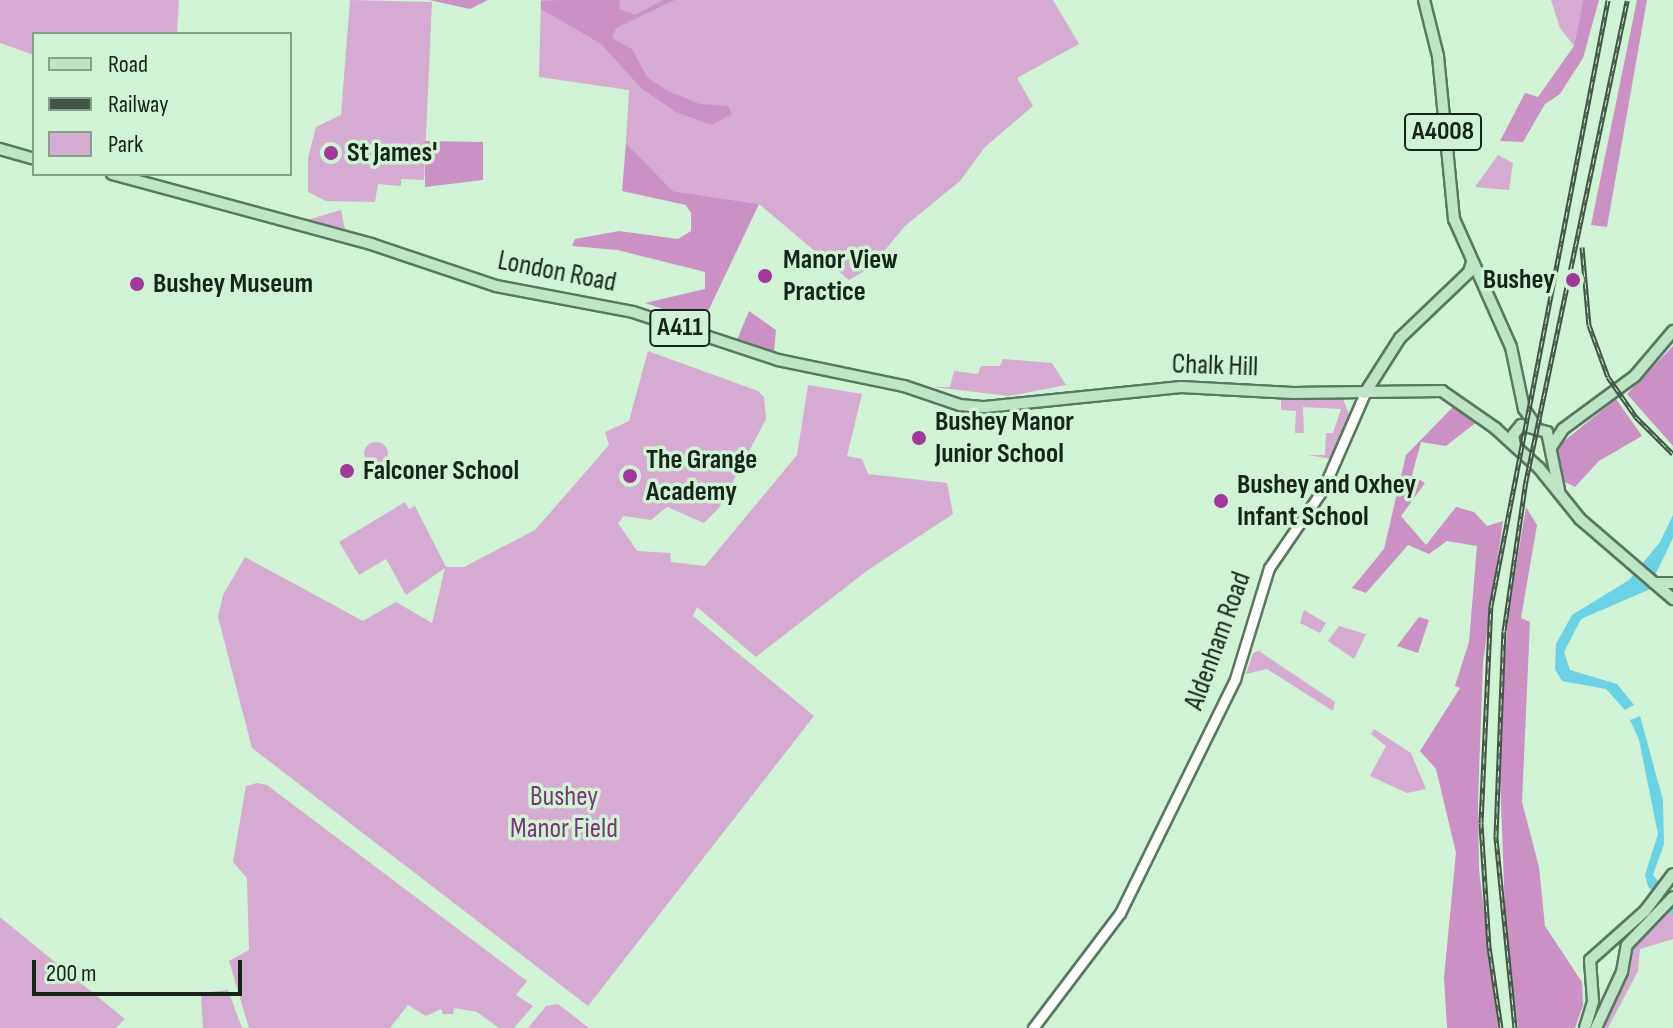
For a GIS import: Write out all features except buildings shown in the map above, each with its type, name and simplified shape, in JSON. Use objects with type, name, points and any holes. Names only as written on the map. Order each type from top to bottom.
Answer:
[{"type":"main road","name":"A4008","points":[[1424,0],[1438,56],[1451,206],[1472,262],[1511,347],[1524,409],[1539,427]]},
{"type":"main road","points":[[0,149],[32,158]]},
{"type":"main road","name":"London Road","points":[[119,176],[397,253],[496,286],[633,312],[778,360],[971,406],[1080,395]]},
{"type":"main road","name":"Aldenham Road","points":[[1033,1028],[1120,913],[1235,679],[1269,568],[1323,489],[1379,368],[1410,326],[1460,280],[1472,262]]},
{"type":"main road","points":[[1460,280],[1481,281]]},
{"type":"main road","points":[[1533,462],[1551,450],[1563,429],[1631,380],[1673,331]]},
{"type":"main road","points":[[1379,368],[1383,382],[1395,390]]},
{"type":"main road","name":"Chalk Hill","points":[[1080,395],[1181,387],[1349,392],[1442,391],[1495,428],[1533,462],[1561,498],[1635,568],[1673,599]]},
{"type":"main road","points":[[1495,428],[1510,425],[1524,409]]},
{"type":"main road","points":[[1539,427],[1551,450],[1561,498]]},
{"type":"main road","points":[[1515,446],[1517,428],[1563,429]]},
{"type":"main road","points":[[1654,583],[1673,583],[1673,599]]},
{"type":"main road","points":[[1596,1028],[1632,938],[1659,905],[1670,879]]},
{"type":"main road","points":[[1585,1028],[1593,1001],[1588,964],[1673,897]]},
{"type":"main road","points":[[1601,952],[1616,956],[1622,966]]},
{"type":"main road","points":[[1592,981],[1606,987],[1616,982]]},
{"type":"green space","points":[[0,0],[179,0],[177,32],[32,32],[32,54],[0,43]]},
{"type":"green space","points":[[350,0],[432,2],[424,180],[401,179],[401,186],[378,184],[375,202],[326,201],[308,192],[308,158],[316,127],[341,115]]},
{"type":"green space","points":[[541,0],[1053,0],[1079,44],[1017,78],[1033,106],[985,147],[960,181],[905,226],[871,267],[849,280],[759,204],[673,191],[626,143],[629,90],[539,77]]},
{"type":"green space","points":[[1551,0],[1583,0],[1574,46],[1560,28]]},
{"type":"green space","points":[[1498,155],[1513,163],[1509,190],[1475,187]]},
{"type":"green space","points":[[341,210],[345,229],[307,220]]},
{"type":"green space","name":"Bushey Manor Field","points":[[648,351],[758,391],[764,397],[766,419],[719,508],[704,523],[667,507],[651,520],[624,516],[618,523],[637,551],[670,553],[671,562],[705,566],[797,455],[808,385],[862,394],[847,456],[862,459],[868,474],[947,483],[953,514],[868,570],[756,657],[697,607],[693,616],[814,716],[588,1006],[252,748],[218,617],[223,595],[245,557],[363,621],[396,602],[432,623],[445,568],[406,595],[386,559],[359,575],[339,542],[405,502],[409,509],[415,506],[446,567],[464,567],[535,530],[609,445],[605,432],[629,421]]},
{"type":"green space","points":[[1003,359],[1052,363],[1066,385],[1009,396],[933,387],[950,387],[954,371],[978,374],[981,366],[1000,366]]},
{"type":"green space","points":[[1343,399],[1349,414],[1331,459],[1308,455],[1325,455],[1326,433],[1333,433],[1341,409],[1303,407],[1304,433],[1295,433],[1296,411],[1281,410],[1281,400]]},
{"type":"green space","points":[[376,442],[384,446],[388,454],[384,462],[376,466],[368,462],[364,454],[368,446]]},
{"type":"green space","points":[[1304,610],[1326,623],[1320,633],[1300,623]]},
{"type":"green space","points":[[1339,626],[1366,634],[1354,659],[1328,641]]},
{"type":"green space","points":[[1259,651],[1335,702],[1333,711],[1267,669],[1246,674],[1253,653]]},
{"type":"green space","points":[[1374,729],[1411,753],[1426,789],[1407,793],[1370,776],[1386,746],[1371,734]]},
{"type":"green space","points":[[257,783],[267,785],[527,981],[516,995],[533,1006],[514,1028],[499,1028],[477,1012],[454,1008],[453,1014],[443,1014],[441,1009],[426,1016],[408,1005],[390,1028],[249,1028],[229,961],[249,950],[247,878],[233,862],[246,786]]},
{"type":"green space","points":[[1673,906],[1673,939],[1640,949],[1638,971],[1608,1028],[1600,1028],[1625,979],[1630,950]]},
{"type":"green space","points":[[0,917],[125,1019],[116,1028],[0,1028]]},
{"type":"green space","points":[[228,990],[242,1028],[203,1028],[201,993]]},
{"type":"green space","points":[[558,1004],[589,1028],[528,1028],[546,1006]]},
{"type":"shaded area","points":[[429,0],[488,0],[470,9]]},
{"type":"shaded area","points":[[620,0],[619,9],[635,15],[663,0],[675,0],[616,28],[612,38],[632,49],[647,77],[668,91],[700,104],[728,106],[732,114],[712,125],[676,112],[642,89],[601,44],[541,9],[541,1]]},
{"type":"shaded area","points":[[1583,0],[1599,0],[1583,58],[1560,94],[1545,104],[1523,142],[1500,141],[1525,93],[1538,97],[1574,46]]},
{"type":"shaded area","points":[[1637,0],[1647,0],[1607,227],[1591,225]]},
{"type":"shaded area","points":[[425,141],[483,142],[483,180],[425,187]]},
{"type":"shaded area","points":[[626,143],[673,191],[759,204],[703,322],[645,303],[705,289],[705,272],[617,250],[572,246],[575,239],[619,231],[678,239],[691,231],[691,213],[686,205],[622,191]]},
{"type":"shaded area","points":[[749,311],[776,330],[774,351],[737,340]]},
{"type":"shaded area","points":[[1673,346],[1673,446],[1627,394]]},
{"type":"shaded area","points":[[1616,399],[1642,436],[1599,461],[1575,487],[1563,481],[1557,471],[1558,446]]},
{"type":"shaded area","points":[[1456,404],[1478,421],[1446,446],[1421,442],[1412,475],[1425,483],[1401,516],[1426,545],[1456,507],[1474,512],[1487,526],[1503,521],[1483,662],[1478,801],[1479,869],[1498,1028],[1447,1028],[1444,977],[1456,853],[1436,769],[1420,751],[1460,688],[1455,686],[1469,642],[1477,546],[1447,541],[1429,554],[1408,545],[1366,593],[1352,588],[1384,549],[1406,455]]},
{"type":"shaded area","points":[[1526,507],[1537,525],[1521,618],[1530,622],[1522,802],[1539,867],[1545,926],[1582,982],[1583,1005],[1575,1028],[1518,1028],[1506,941],[1499,744],[1508,616]]},
{"type":"shaded area","points":[[1419,617],[1429,620],[1418,653],[1397,646]]},
{"type":"water","points":[[1673,515],[1673,538],[1648,590],[1581,619],[1564,652],[1570,670],[1617,684],[1634,705],[1625,710],[1606,689],[1562,681],[1555,669],[1556,644],[1572,615],[1629,580],[1660,542]]},
{"type":"water","points":[[1640,716],[1663,800],[1664,844],[1653,875],[1673,899],[1673,915],[1648,886],[1645,875],[1658,834],[1639,740],[1630,720]]},
{"type":"railway","points":[[1501,1028],[1489,947],[1481,823],[1491,606],[1608,0]]},
{"type":"railway","points":[[1515,1028],[1496,836],[1504,631],[1526,481],[1627,0]]},
{"type":"railway","points":[[1582,247],[1589,325],[1608,377],[1636,417],[1673,454]]},
{"type":"place","name":"St James'","points":[[331,153]]},
{"type":"place","name":"Manor View Practice","points":[[765,276]]},
{"type":"place","name":"Bushey","points":[[1573,280]]},
{"type":"place","name":"Bushey Museum","points":[[137,284]]},
{"type":"place","name":"Bushey Manor Junior School","points":[[919,438]]},
{"type":"place","name":"Falconer School","points":[[347,471]]},
{"type":"place","name":"The Grange Academy","points":[[630,476]]},
{"type":"place","name":"Bushey and Oxhey Infant School","points":[[1221,501]]}]
